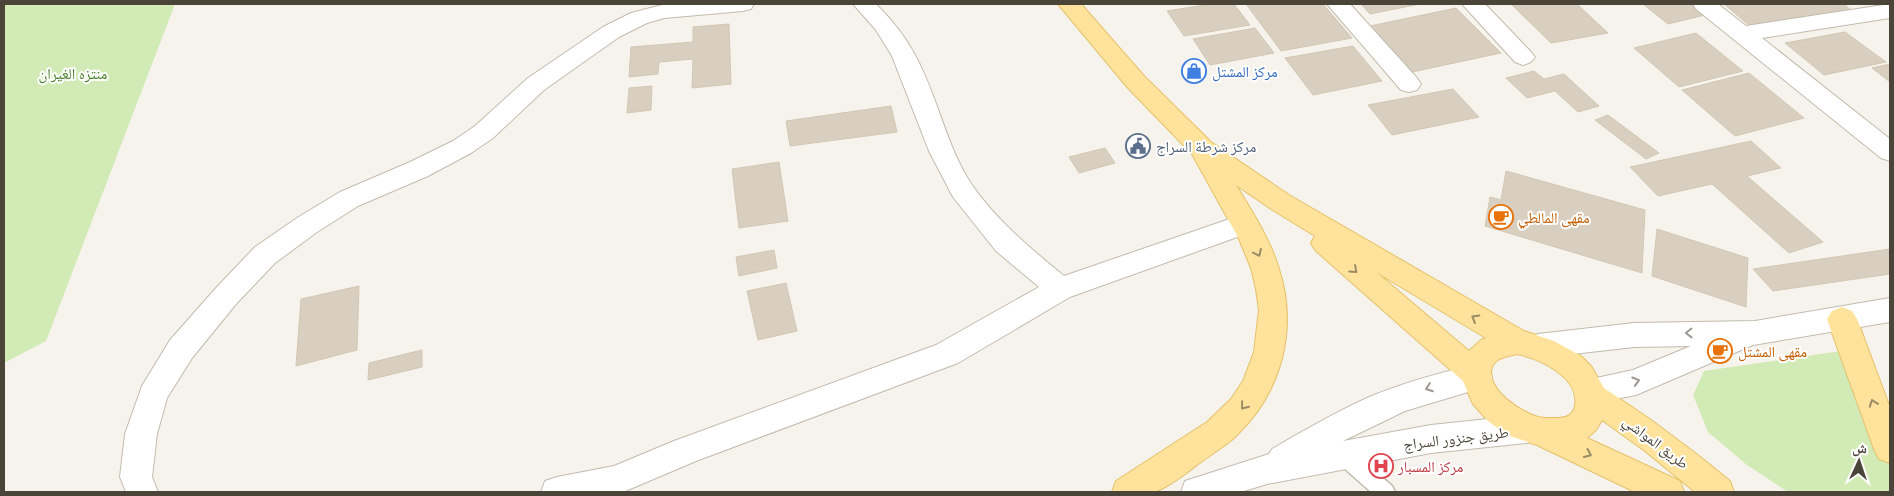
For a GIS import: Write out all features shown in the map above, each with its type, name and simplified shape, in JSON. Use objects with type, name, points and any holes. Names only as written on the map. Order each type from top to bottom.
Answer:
[{"type":"main road","points":[[1069,4],[1136,82],[1202,148],[1280,202],[1528,344],[1564,360],[1575,369],[1589,393],[1591,407],[1588,417],[1581,425],[1571,431],[1558,434],[1536,431]]},
{"type":"main road","points":[[1128,492],[1227,425],[1245,405],[1260,383],[1269,360],[1273,339],[1272,298],[1265,268],[1244,224],[1202,148]]},
{"type":"main road","points":[[1280,202],[1376,289],[1476,375]]},
{"type":"main road","points":[[1842,319],[1890,449]]},
{"type":"main road","points":[[1528,344],[1498,345],[1483,354],[1478,363],[1476,375],[1480,388],[1498,412],[1512,422],[1536,431],[1668,492]]},
{"type":"main road","name":"طريق المواشي","points":[[1589,393],[1683,461],[1718,492]]},
{"type":"street","points":[[142,492],[136,477],[137,468],[141,434],[153,395],[181,349],[226,296],[265,255],[307,225],[349,200],[419,169],[462,147],[484,132],[536,84],[611,32],[639,18],[662,11],[743,4]]},
{"type":"street","points":[[864,4],[885,26],[904,56],[942,151],[962,190],[1006,244],[1060,289]]},
{"type":"street","points":[[1338,4],[1409,84]]},
{"type":"street","points":[[1473,4],[1523,57]]},
{"type":"street","points":[[1704,4],[1890,152]]},
{"type":"street","points":[[1743,34],[1890,11]]},
{"type":"street","points":[[556,492],[616,480],[684,451],[947,354],[1060,289],[1244,224]]},
{"type":"street","points":[[1528,344],[1634,335],[1755,333],[1890,310]]},
{"type":"street","points":[[1589,393],[1636,382],[1755,333]]},
{"type":"street","name":"طريق جنزور السراج","points":[[1267,469],[1347,422],[1435,386],[1476,375]]},
{"type":"street","name":"طريق جنزور السراج","points":[[1197,492],[1267,469],[1431,439],[1536,431]]},
{"type":"lane","points":[[1343,455],[1385,492]]},
{"type":"green space","name":"منتزه الغيران","points":[[4,4],[175,4],[46,341],[4,363]]},
{"type":"green space","points":[[1848,350],[1890,466],[1890,492],[1788,492],[1747,465],[1708,432],[1693,395],[1704,371]]},
{"type":"building","points":[[1211,4],[1234,4],[1250,25],[1184,36],[1167,11]]},
{"type":"building","points":[[1246,4],[1323,4],[1352,38],[1281,51]]},
{"type":"building","points":[[1361,4],[1420,4],[1370,14]]},
{"type":"building","points":[[1511,4],[1577,4],[1608,33],[1551,43]]},
{"type":"building","points":[[1643,4],[1691,4],[1705,15],[1668,24]]},
{"type":"building","points":[[1724,4],[1844,4],[1852,11],[1750,26]]},
{"type":"building","points":[[1456,8],[1501,53],[1412,72],[1370,26]]},
{"type":"building","points":[[729,24],[731,84],[692,88],[693,59],[659,62],[658,74],[629,77],[631,47],[693,42],[693,27]]},
{"type":"building","points":[[1255,28],[1274,53],[1210,65],[1193,39]]},
{"type":"building","points":[[1845,32],[1886,62],[1824,75],[1785,43]]},
{"type":"building","points":[[1696,33],[1743,71],[1679,87],[1634,48]]},
{"type":"building","points":[[1353,46],[1382,81],[1313,95],[1285,58]]},
{"type":"building","points":[[1890,64],[1890,82],[1872,68]]},
{"type":"building","points":[[1534,71],[1544,79],[1564,74],[1599,106],[1578,112],[1555,91],[1527,98],[1506,78]]},
{"type":"building","points":[[1749,73],[1804,118],[1735,136],[1682,90]]},
{"type":"building","points":[[652,86],[651,110],[627,113],[629,88]]},
{"type":"building","points":[[1453,89],[1479,117],[1392,135],[1368,105]]},
{"type":"building","points":[[891,106],[897,132],[790,146],[786,121]]},
{"type":"building","points":[[1608,115],[1659,153],[1646,159],[1595,120]]},
{"type":"building","points":[[1751,141],[1781,168],[1747,176],[1823,242],[1789,253],[1712,184],[1658,196],[1630,167]]},
{"type":"building","points":[[1105,148],[1115,163],[1079,173],[1069,157]]},
{"type":"building","points":[[779,162],[788,221],[739,228],[732,169]]},
{"type":"building","points":[[1506,171],[1645,210],[1642,273],[1485,226],[1490,197],[1501,200]]},
{"type":"building","points":[[1657,229],[1748,258],[1746,307],[1652,276]]},
{"type":"building","points":[[1890,249],[1890,274],[1773,291],[1753,269]]},
{"type":"building","points":[[774,250],[777,268],[739,276],[736,257]]},
{"type":"building","points":[[786,283],[797,331],[758,340],[747,291]]},
{"type":"building","points":[[359,286],[357,350],[296,366],[301,299]]},
{"type":"building","points":[[422,350],[422,367],[368,380],[369,363]]},
{"type":"place","name":"مركز المشتل","points":[[1194,71]]},
{"type":"place","name":"مركز شرطة السراج","points":[[1138,146]]},
{"type":"place","name":"مقهى المالطي","points":[[1501,217]]},
{"type":"place","name":"مقهى المشتل","points":[[1720,351]]},
{"type":"place","name":"مركز المسبار","points":[[1381,466]]}]
